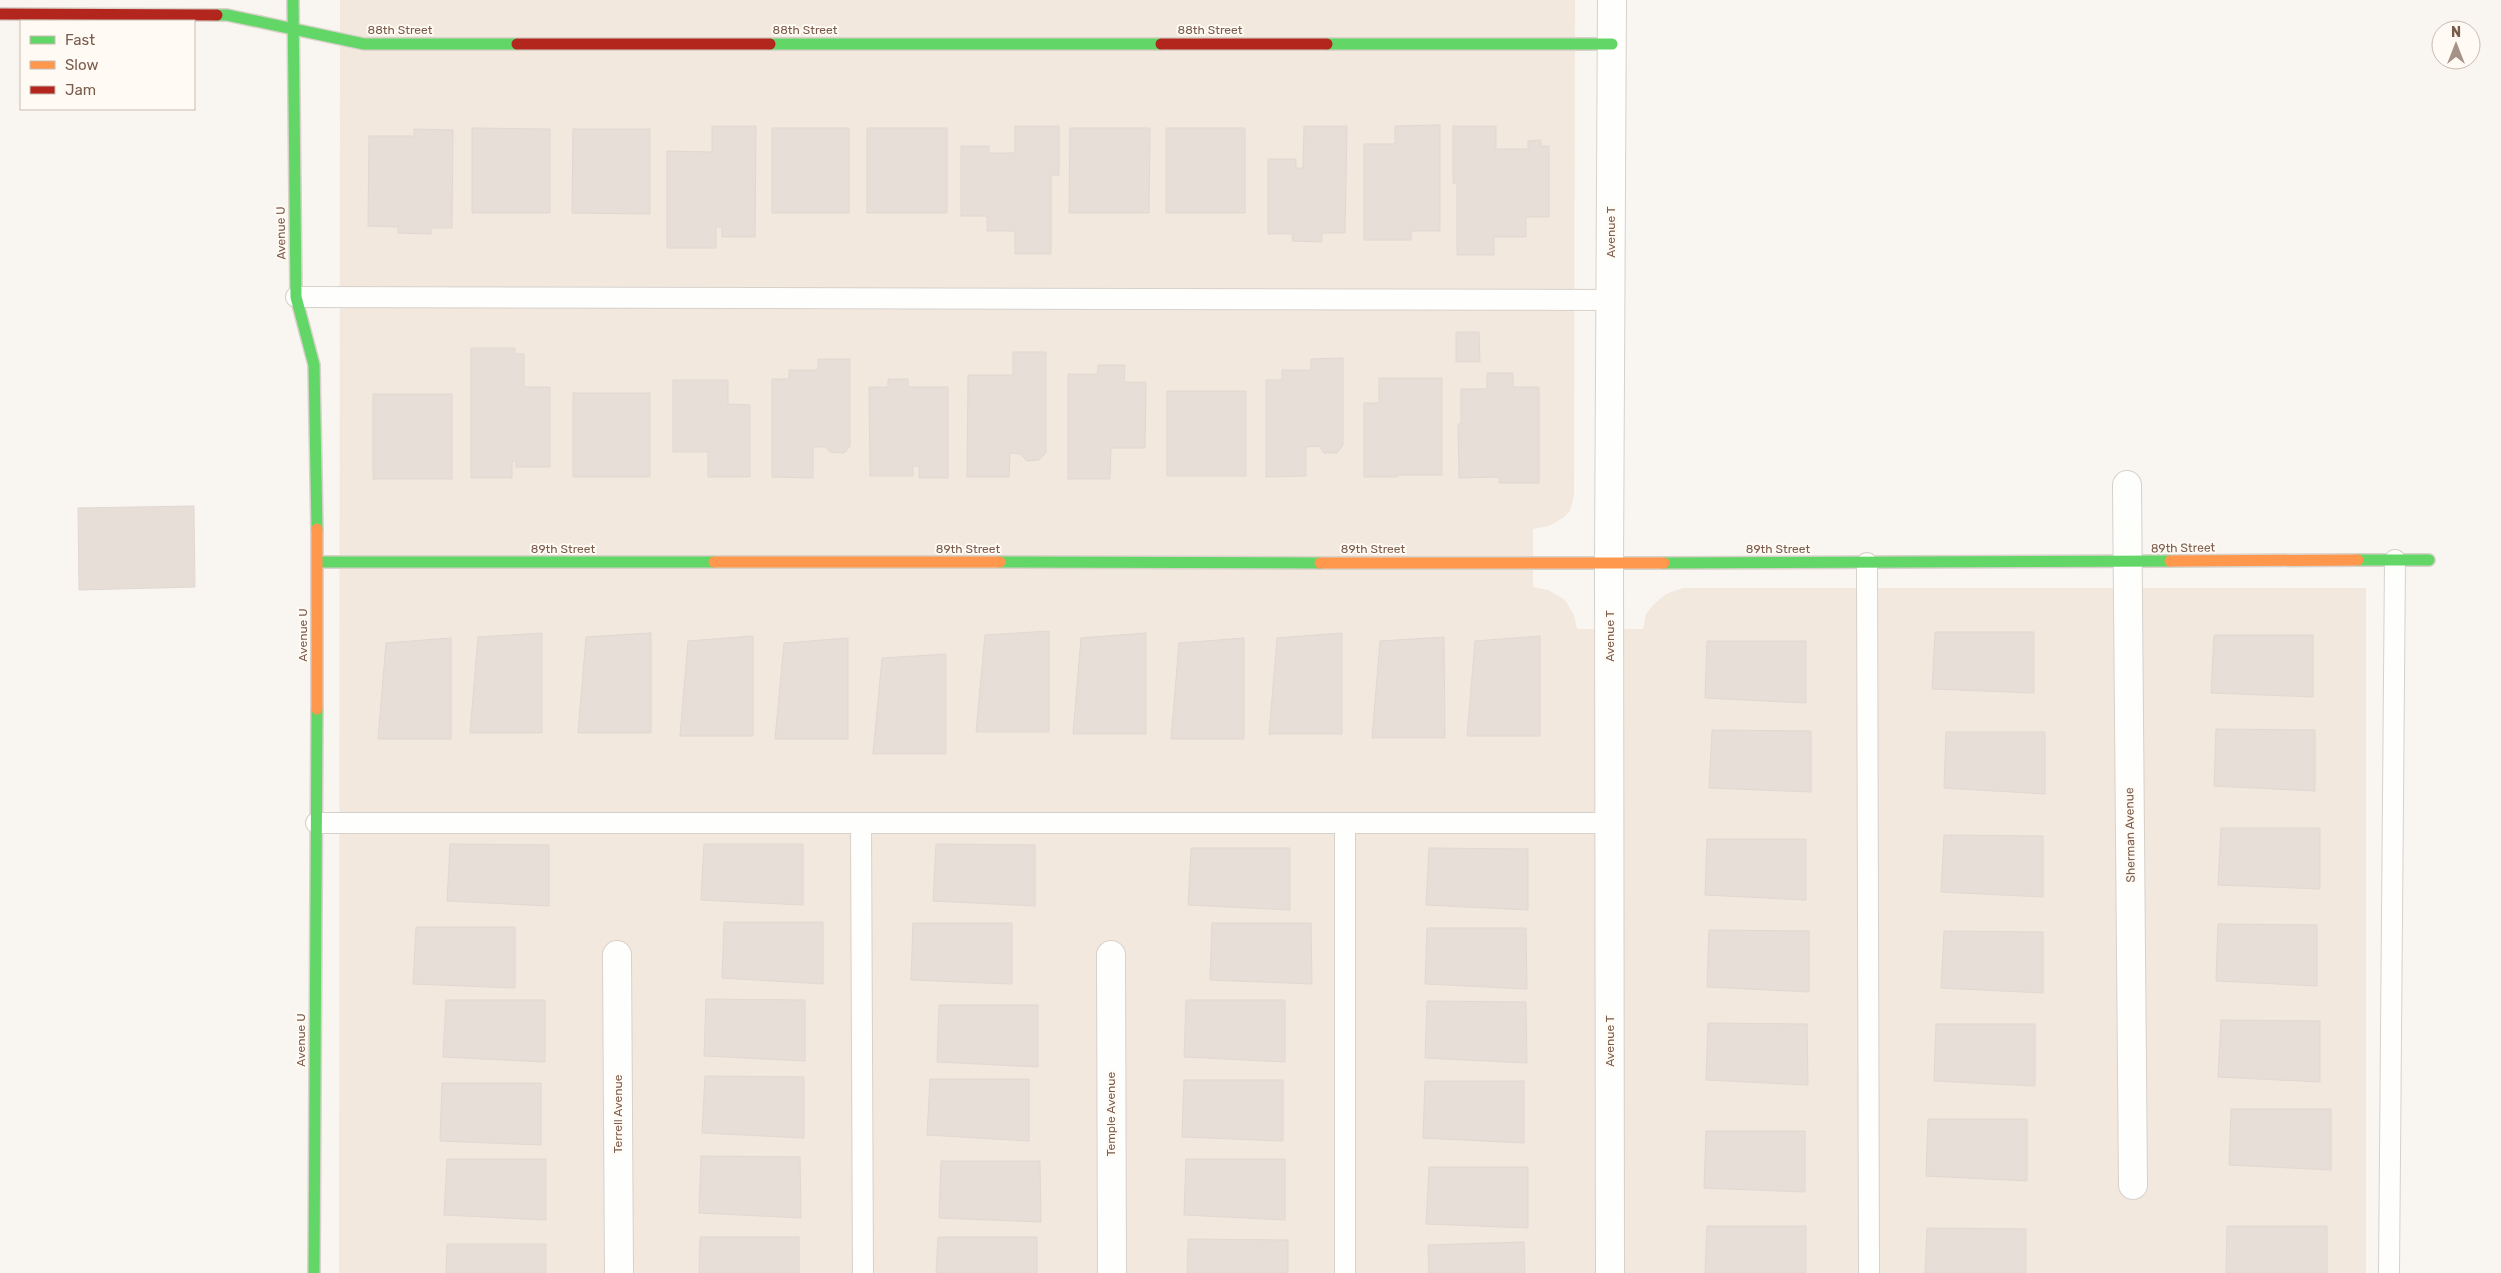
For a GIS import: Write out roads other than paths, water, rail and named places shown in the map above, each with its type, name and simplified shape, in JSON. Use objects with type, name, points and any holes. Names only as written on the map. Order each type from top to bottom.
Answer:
[{"type":"street","name":"Avenue U","points":[[293,0],[296,297],[314,365],[318,562],[314,1273]]},
{"type":"street","name":"Avenue T","points":[[1610,1273],[1609,563],[1612,0]]},
{"type":"street","name":"88th Street","points":[[0,14],[227,15],[364,44],[1612,44]]},
{"type":"street","name":"Sherman Avenue","points":[[2127,484],[2133,1184]]},
{"type":"street","name":"89th Street","points":[[318,562],[1867,563],[2428,560]]},
{"type":"street","name":"Terrell Avenue","points":[[617,955],[619,1273]]},
{"type":"street","name":"Temple Avenue","points":[[1111,955],[1112,1273]]},
{"type":"lane","points":[[296,297],[1611,300]]},
{"type":"lane","points":[[2389,1273],[2394,560]]},
{"type":"lane","points":[[1867,563],[1869,1273]]},
{"type":"lane","points":[[316,823],[1610,823]]},
{"type":"lane","points":[[861,823],[863,1273]]},
{"type":"lane","points":[[1346,823],[1346,1273]]}]
